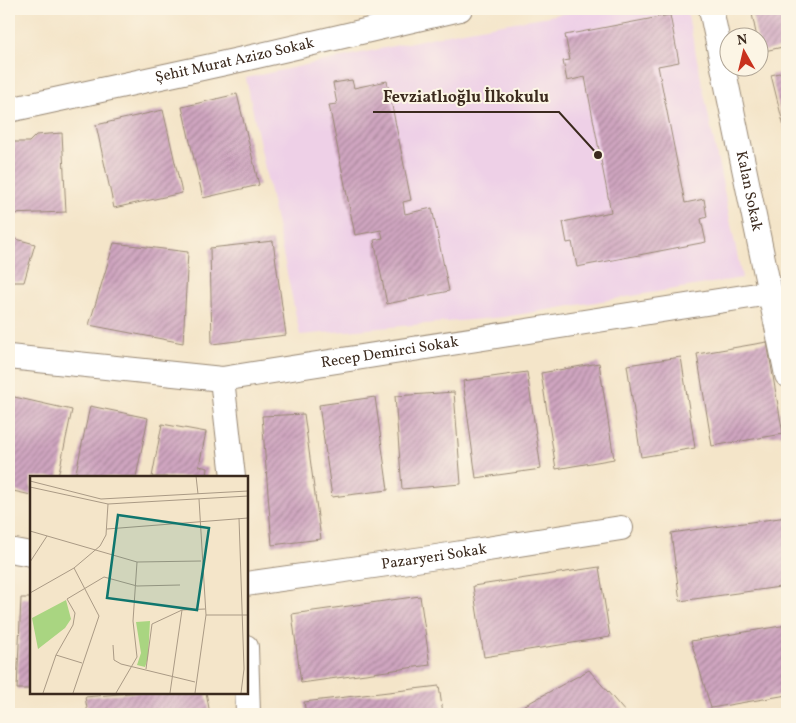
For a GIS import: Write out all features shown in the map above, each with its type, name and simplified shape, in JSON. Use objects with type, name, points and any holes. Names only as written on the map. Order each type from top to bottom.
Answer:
[{"type":"street","name":"Şehit Murat Azizo Sokak","points":[[9,110],[460,9]]},
{"type":"street","name":"Kalan Sokak","points":[[711,9],[787,375]]},
{"type":"street","name":"Recep Demirci Sokak","points":[[9,357],[222,379],[769,293]]},
{"type":"street","points":[[222,379],[233,476]]},
{"type":"street","name":"Pazaryeri Sokak","points":[[248,584],[621,528]]},
{"type":"street","points":[[9,550],[30,554]]},
{"type":"street","points":[[247,693],[248,714]]},
{"type":"shaded area","points":[[588,9],[686,9],[742,278],[504,317],[300,335],[246,78],[458,32]]},
{"type":"building","points":[[751,9],[787,9],[787,46],[768,50],[768,28],[755,28]]},
{"type":"building","points":[[670,15],[679,62],[658,66],[685,203],[704,199],[707,217],[701,219],[706,242],[577,267],[572,242],[567,243],[563,222],[611,212],[585,77],[567,81],[563,61],[570,60],[565,35]]},
{"type":"building","points":[[787,71],[787,134],[786,135],[771,75]]},
{"type":"building","points":[[352,80],[354,88],[387,81],[411,200],[403,202],[405,214],[432,208],[449,291],[387,304],[374,240],[383,238],[381,230],[355,235],[329,105],[337,104],[333,83]]},
{"type":"building","points":[[237,94],[259,185],[203,198],[182,107]]},
{"type":"building","points":[[163,110],[182,193],[114,208],[96,125]]},
{"type":"building","points":[[62,133],[66,212],[9,214],[9,142],[29,142],[36,135]]},
{"type":"building","points":[[9,239],[35,244],[24,282],[9,282]]},
{"type":"building","points":[[273,241],[286,335],[212,344],[210,248]]},
{"type":"building","points":[[114,243],[188,252],[183,343],[89,325]]},
{"type":"building","points":[[767,342],[783,434],[712,446],[697,354]]},
{"type":"building","points":[[681,357],[695,448],[641,457],[627,365]]},
{"type":"building","points":[[599,363],[614,459],[556,469],[541,373]]},
{"type":"building","points":[[527,372],[541,469],[476,478],[463,381]]},
{"type":"building","points":[[454,392],[461,484],[402,489],[395,396]]},
{"type":"building","points":[[10,396],[72,410],[58,476],[30,476],[30,495],[9,490]]},
{"type":"building","points":[[375,397],[388,490],[332,497],[319,405]]},
{"type":"building","points":[[90,406],[148,418],[136,476],[75,476]]},
{"type":"building","points":[[304,414],[321,539],[272,545],[262,416]]},
{"type":"building","points":[[162,424],[206,432],[199,466],[208,468],[207,476],[152,476]]},
{"type":"building","points":[[787,517],[787,586],[680,601],[671,533]]},
{"type":"building","points":[[599,567],[610,637],[484,657],[473,586]]},
{"type":"building","points":[[420,596],[430,665],[301,683],[292,614]]},
{"type":"building","points":[[21,598],[30,598],[30,689],[17,689]]},
{"type":"building","points":[[787,625],[787,695],[711,708],[691,641]]},
{"type":"building","points":[[589,670],[625,714],[509,714]]},
{"type":"building","points":[[439,686],[443,714],[306,714],[304,702]]},
{"type":"building","points":[[130,693],[206,693],[210,714],[88,714],[85,697]]},
{"type":"place","name":"Fevziatlıoğlu İlkokulu","points":[[598,155]]}]
